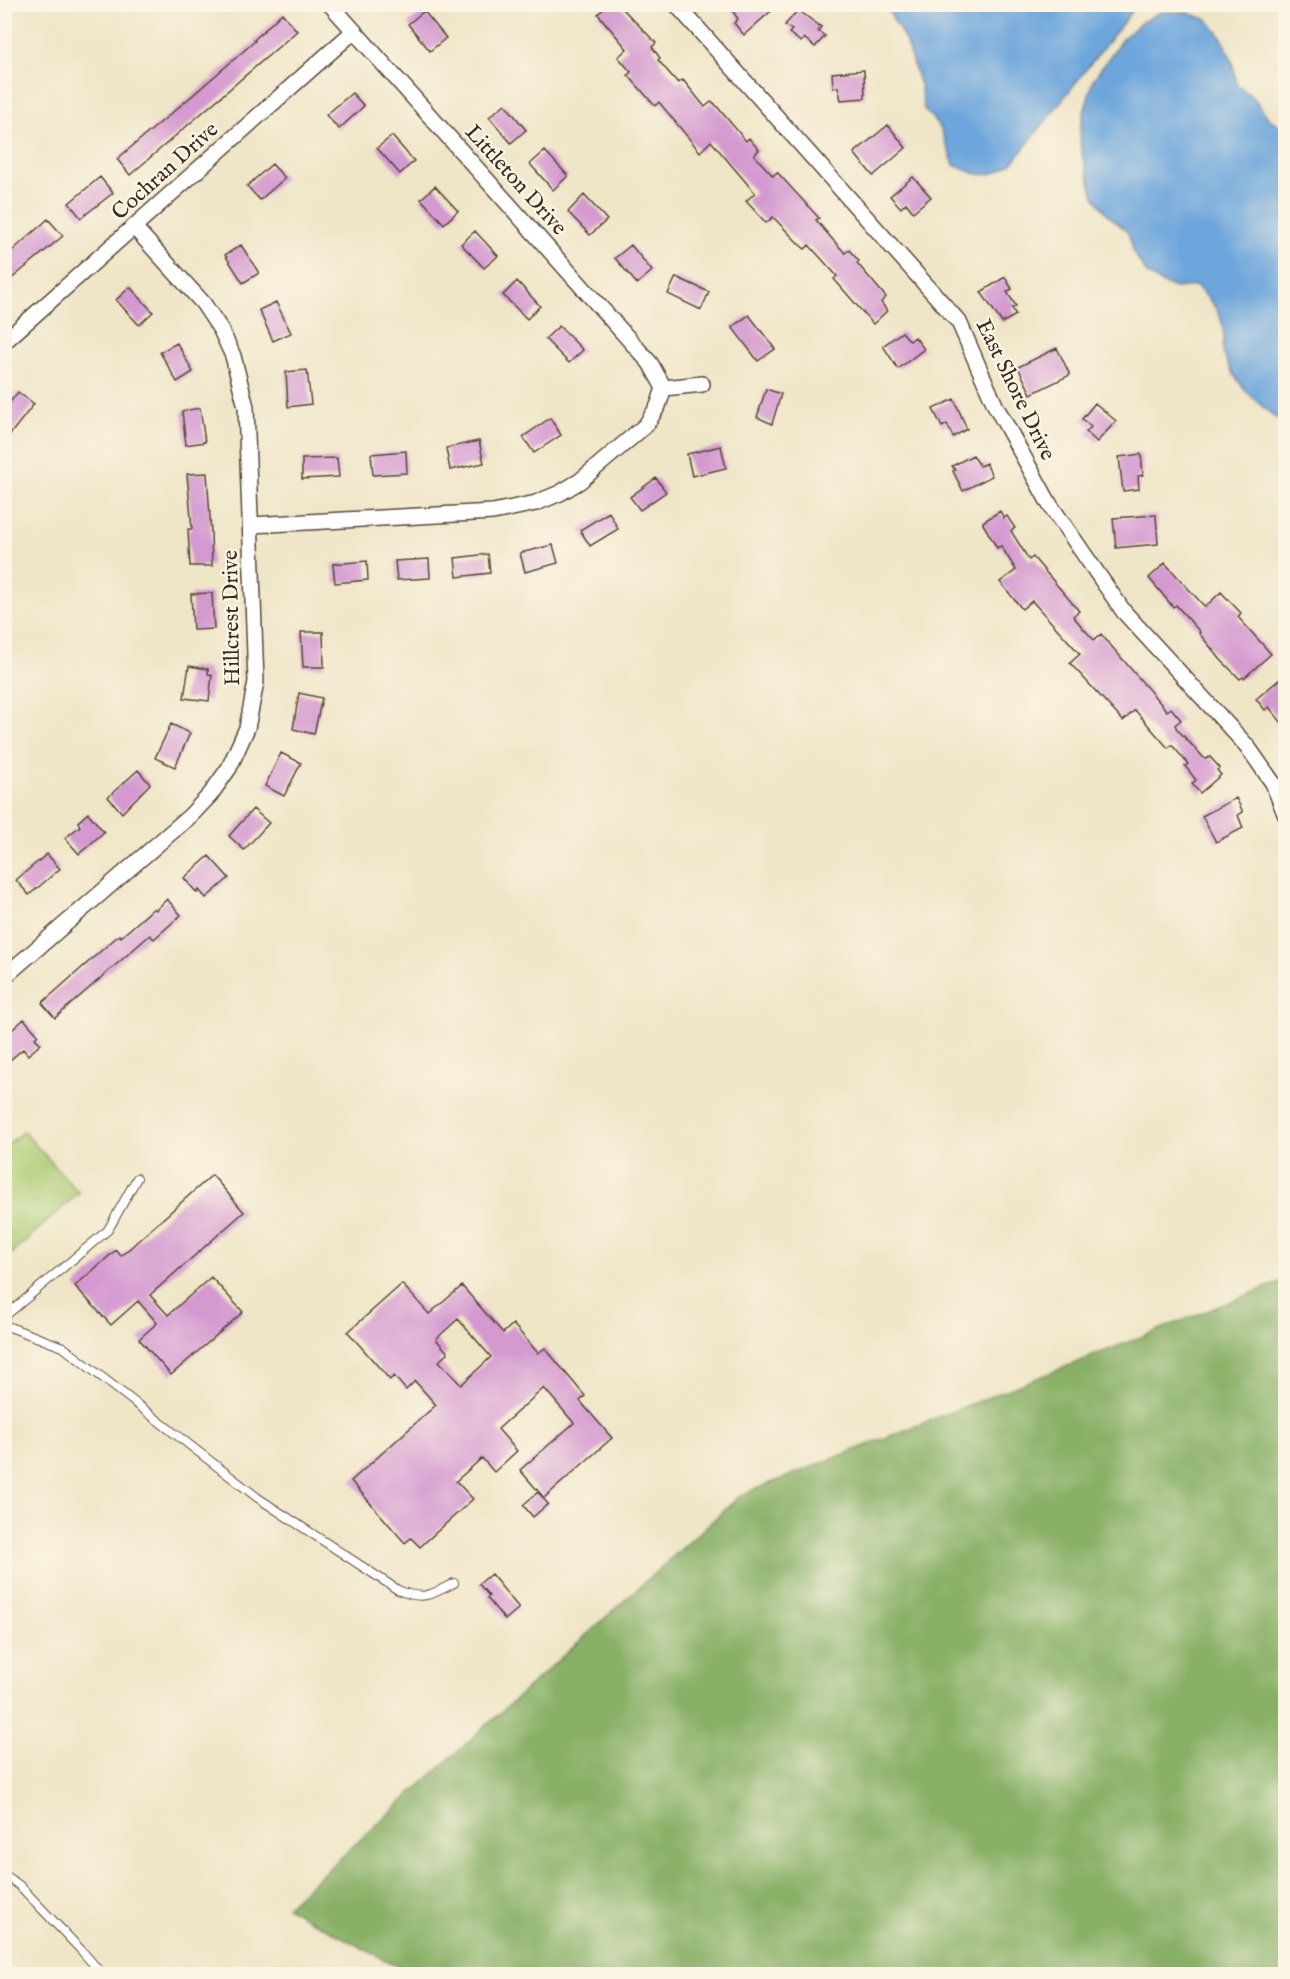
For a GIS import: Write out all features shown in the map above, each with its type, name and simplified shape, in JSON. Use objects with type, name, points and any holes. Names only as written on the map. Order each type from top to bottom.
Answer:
[{"type":"street","name":"Littleton Drive","points":[[330,4],[650,363],[664,388]]},
{"type":"street","name":"East Shore Drive","points":[[676,4],[959,322],[995,405],[1050,505],[1124,612],[1248,746],[1273,783],[1286,816]]},
{"type":"street","name":"Cochran Drive","points":[[4,342],[354,31]]},
{"type":"street","name":"Hillcrest Drive","points":[[4,977],[190,816],[210,795],[229,768],[247,728],[256,682],[246,407],[233,356],[221,330],[203,303],[134,227]]},
{"type":"street","points":[[251,525],[493,512],[536,503],[580,481],[646,425],[658,406],[664,388],[702,384]]},
{"type":"lane","points":[[4,1317],[108,1230],[137,1178]]},
{"type":"lane","points":[[4,1325],[63,1347],[258,1498],[398,1590],[413,1597],[434,1594],[454,1583]]},
{"type":"lane","points":[[4,1875],[20,1886],[102,1974]]},
{"type":"green space","points":[[23,1131],[79,1193],[5,1259],[5,1147]]},
{"type":"green space","points":[[1285,1280],[1285,1974],[411,1974],[286,1907],[741,1495]]},
{"type":"water","points":[[885,5],[1137,5],[1014,161],[999,171],[985,175],[954,165],[940,127],[924,109],[920,85],[905,40]]},
{"type":"water","points":[[1161,12],[1186,12],[1208,20],[1222,38],[1232,61],[1237,84],[1255,99],[1269,119],[1285,128],[1285,425],[1258,403],[1242,386],[1229,366],[1223,353],[1223,328],[1219,314],[1212,303],[1196,286],[1176,288],[1163,284],[1147,274],[1134,254],[1127,231],[1109,216],[1094,197],[1081,150],[1080,127],[1093,80],[1122,39],[1142,22]]},
{"type":"building","points":[[608,4],[618,4],[656,43],[652,47],[660,58],[658,60],[678,83],[683,80],[705,107],[711,102],[714,103],[746,141],[749,138],[759,150],[754,155],[773,176],[777,172],[819,218],[816,220],[833,240],[845,253],[849,250],[859,261],[857,263],[886,297],[881,302],[887,311],[873,324],[834,279],[837,276],[809,245],[805,249],[773,217],[766,223],[746,201],[755,193],[711,141],[700,152],[659,102],[655,106],[628,75],[631,72],[618,57],[627,49],[598,14]]},
{"type":"building","points":[[728,4],[779,4],[744,35],[734,23],[738,19]]},
{"type":"building","points":[[798,10],[821,27],[818,31],[825,36],[815,47],[804,38],[801,42],[789,33],[792,30],[785,25]]},
{"type":"building","points":[[424,11],[446,38],[430,51],[408,24]]},
{"type":"building","points":[[282,13],[297,31],[130,175],[117,159],[255,41]]},
{"type":"building","points":[[864,70],[865,98],[841,100],[838,87],[833,88],[832,73]]},
{"type":"building","points":[[352,93],[364,106],[339,129],[326,115]]},
{"type":"building","points":[[505,104],[526,130],[511,143],[489,117]]},
{"type":"building","points":[[888,125],[906,148],[873,176],[854,153]]},
{"type":"building","points":[[392,136],[414,161],[400,174],[377,148]]},
{"type":"building","points":[[545,151],[568,176],[553,190],[530,164]]},
{"type":"building","points":[[272,164],[285,178],[260,200],[247,186]]},
{"type":"building","points":[[100,177],[113,193],[81,218],[69,203]]},
{"type":"building","points":[[913,177],[931,197],[913,212],[906,203],[901,208],[890,196]]},
{"type":"building","points":[[435,186],[458,211],[444,224],[421,199]]},
{"type":"building","points":[[584,195],[607,220],[590,235],[568,212]]},
{"type":"building","points":[[48,219],[63,236],[4,285],[4,258]]},
{"type":"building","points":[[475,231],[498,256],[484,268],[461,244]]},
{"type":"building","points":[[241,245],[259,273],[243,283],[225,255]]},
{"type":"building","points":[[631,245],[652,271],[637,284],[615,258]]},
{"type":"building","points":[[676,277],[709,292],[701,310],[668,294]]},
{"type":"building","points":[[1005,277],[1012,289],[1007,292],[1016,306],[1012,308],[1016,315],[1002,323],[981,292]]},
{"type":"building","points":[[517,281],[540,306],[527,319],[503,295]]},
{"type":"building","points":[[130,287],[153,312],[139,325],[116,300]]},
{"type":"building","points":[[276,302],[291,333],[273,341],[259,310]]},
{"type":"building","points":[[749,315],[775,349],[758,361],[732,327]]},
{"type":"building","points":[[559,326],[583,350],[569,363],[545,339]]},
{"type":"building","points":[[902,332],[910,341],[915,337],[924,349],[898,369],[883,346]]},
{"type":"building","points":[[177,343],[193,372],[177,382],[160,352]]},
{"type":"building","points":[[1057,348],[1070,375],[1031,394],[1018,367]]},
{"type":"building","points":[[307,370],[311,404],[288,407],[286,372]]},
{"type":"building","points":[[766,389],[781,394],[772,424],[757,417]]},
{"type":"building","points":[[18,392],[34,404],[4,442],[4,410]]},
{"type":"building","points":[[954,399],[967,429],[953,437],[947,424],[942,427],[933,409]]},
{"type":"building","points":[[1095,403],[1116,421],[1097,442],[1086,432],[1091,427],[1082,419]]},
{"type":"building","points":[[200,408],[205,442],[186,445],[182,411]]},
{"type":"building","points":[[550,418],[561,435],[534,453],[523,437]]},
{"type":"building","points":[[479,441],[484,463],[450,470],[446,448]]},
{"type":"building","points":[[721,446],[726,468],[692,476],[687,454]]},
{"type":"building","points":[[406,451],[407,473],[373,475],[371,454]]},
{"type":"building","points":[[1141,454],[1143,475],[1138,476],[1139,489],[1123,491],[1119,457]]},
{"type":"building","points":[[973,455],[980,466],[986,463],[992,476],[963,491],[952,466]]},
{"type":"building","points":[[337,458],[339,477],[302,479],[302,459]]},
{"type":"building","points":[[207,473],[212,566],[190,566],[188,529],[192,529],[187,474]]},
{"type":"building","points":[[656,478],[666,492],[640,510],[630,497]]},
{"type":"building","points":[[1000,511],[1004,518],[1007,516],[1015,528],[1011,531],[1029,560],[1033,557],[1079,611],[1073,616],[1083,628],[1094,640],[1101,634],[1167,711],[1171,708],[1181,720],[1175,725],[1177,729],[1205,759],[1210,757],[1220,768],[1217,770],[1221,775],[1200,793],[1192,784],[1196,780],[1185,766],[1188,764],[1172,745],[1168,748],[1135,710],[1123,721],[1070,663],[1080,654],[1032,601],[1022,609],[1000,582],[1016,570],[1001,546],[997,548],[983,522]]},
{"type":"building","points":[[609,512],[618,529],[590,546],[580,530]]},
{"type":"building","points":[[1156,515],[1158,544],[1116,548],[1113,518]]},
{"type":"building","points":[[553,545],[558,563],[525,572],[520,553]]},
{"type":"building","points":[[488,554],[490,573],[457,577],[455,558]]},
{"type":"building","points":[[429,559],[430,578],[397,580],[395,561]]},
{"type":"building","points":[[367,561],[368,580],[335,583],[333,564]]},
{"type":"building","points":[[1165,563],[1205,607],[1221,592],[1241,613],[1238,617],[1271,654],[1240,679],[1221,660],[1176,605],[1173,607],[1149,578]]},
{"type":"building","points":[[212,593],[214,629],[193,630],[191,594]]},
{"type":"building","points":[[301,632],[323,632],[324,667],[303,667]]},
{"type":"building","points":[[189,666],[208,669],[208,674],[212,675],[209,701],[184,698]]},
{"type":"building","points":[[1286,674],[1286,728],[1269,707],[1265,710],[1256,699]]},
{"type":"building","points":[[299,693],[322,698],[314,734],[293,729]]},
{"type":"building","points":[[171,724],[190,733],[175,767],[155,758]]},
{"type":"building","points":[[281,753],[301,763],[284,796],[265,786]]},
{"type":"building","points":[[138,770],[150,784],[122,813],[108,797]]},
{"type":"building","points":[[1236,798],[1243,812],[1238,815],[1243,828],[1216,842],[1202,816]]},
{"type":"building","points":[[253,809],[269,823],[244,850],[229,836]]},
{"type":"building","points":[[88,813],[104,832],[79,854],[65,838],[80,826],[78,822]]},
{"type":"building","points":[[47,854],[60,869],[29,895],[16,880]]},
{"type":"building","points":[[209,856],[229,878],[206,898],[199,890],[197,893],[184,878]]},
{"type":"building","points":[[167,899],[181,915],[154,939],[150,935],[55,1018],[42,1003],[119,935],[121,937]]},
{"type":"building","points":[[24,1019],[38,1035],[35,1038],[41,1044],[28,1055],[23,1049],[10,1060],[4,1053],[4,1037]]},
{"type":"building","points":[[212,1175],[244,1212],[150,1295],[168,1315],[211,1277],[243,1312],[171,1375],[139,1339],[157,1323],[138,1301],[111,1325],[75,1286],[116,1250],[121,1256]]},
{"type":"building","points":[[402,1284],[429,1314],[462,1286],[503,1333],[513,1324],[538,1353],[545,1348],[585,1396],[580,1401],[612,1438],[544,1498],[520,1470],[574,1423],[544,1388],[498,1429],[517,1451],[494,1472],[482,1458],[456,1481],[473,1499],[420,1547],[411,1538],[405,1543],[351,1481],[436,1405],[415,1381],[406,1390],[394,1376],[390,1380],[348,1332]],"holes":[[[458,1319],[491,1357],[461,1385],[439,1361],[448,1353],[436,1339]]]},
{"type":"building","points":[[538,1492],[548,1504],[533,1517],[523,1505]]},
{"type":"building","points":[[491,1574],[519,1608],[505,1620],[479,1584]]}]
